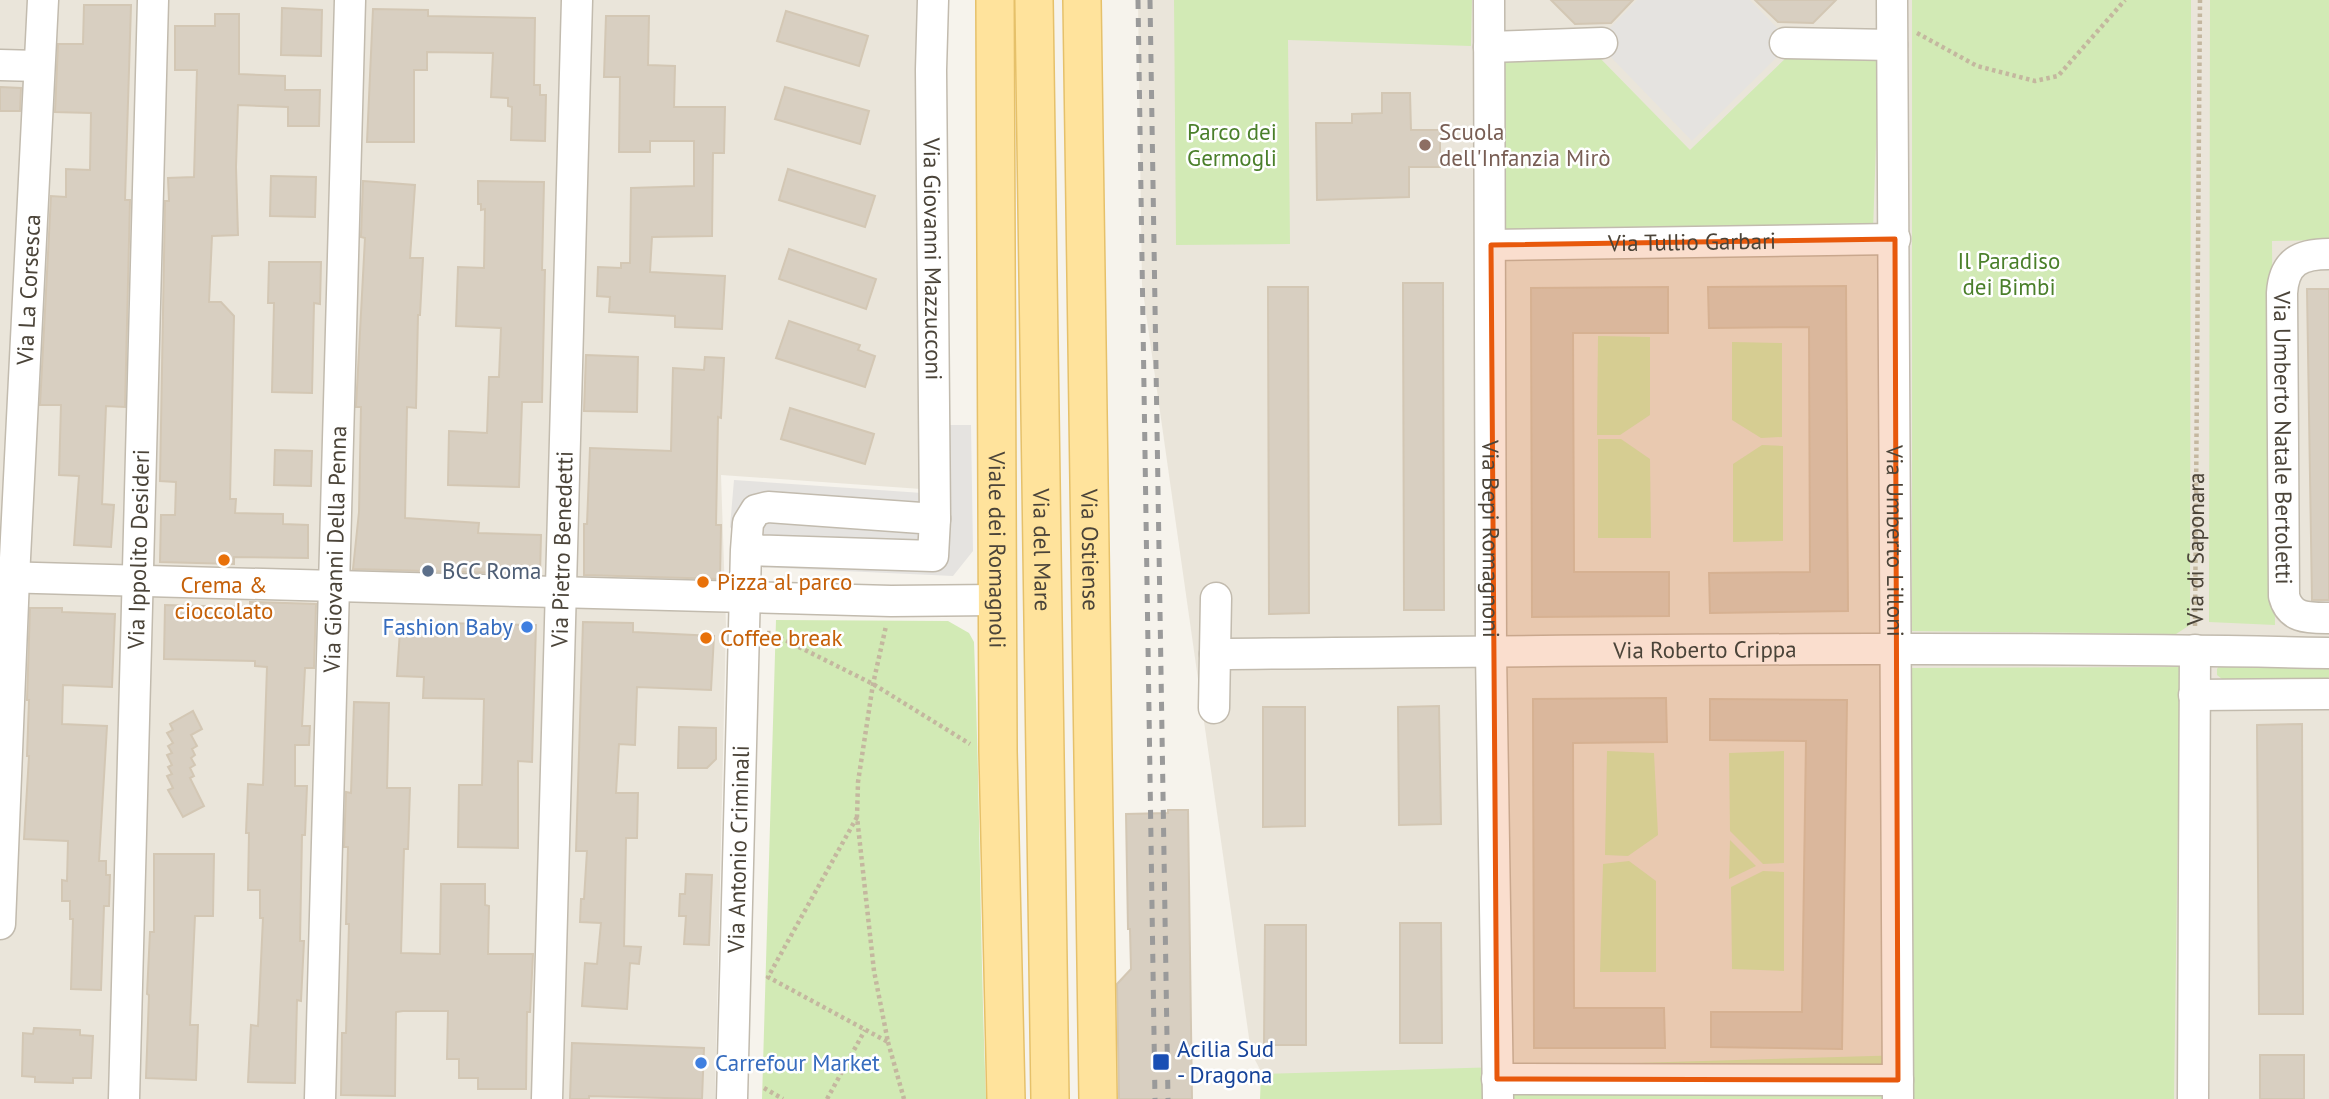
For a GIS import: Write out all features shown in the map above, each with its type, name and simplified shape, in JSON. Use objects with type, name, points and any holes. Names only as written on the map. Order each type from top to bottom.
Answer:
[{"type":"main road","name":"Viale dei Romagnoli","points":[[995,0],[996,600],[1006,1099]]},
{"type":"main road","name":"Via del Mare","points":[[1034,0],[1050,1099]]},
{"type":"main road","name":"Via Ostiense","points":[[1082,0],[1098,1099]]},
{"type":"street","name":"Via La Corsesca","points":[[0,924],[7,578],[43,0]]},
{"type":"street","name":"Via Ippolito Desideri","points":[[124,1099],[153,0]]},
{"type":"street","name":"Via Giovanni Della Penna","points":[[320,1099],[349,0]]},
{"type":"street","name":"Via Pietro Benedetti","points":[[547,1099],[577,0]]},
{"type":"street","name":"Via Giovanni Mazzucconi","points":[[746,550],[933,556],[933,0]]},
{"type":"street","name":"Via Bepi Romagnoni","points":[[1489,0],[1491,652],[1498,1089]]},
{"type":"street","points":[[1785,43],[1892,21]]},
{"type":"street","name":"Via Umberto Lilloni","points":[[1498,1089],[1898,1089],[1892,21]]},
{"type":"street","points":[[1489,47],[1602,43]]},
{"type":"street","points":[[0,65],[39,66]]},
{"type":"street","name":"Via Tullio Garbari","points":[[1491,245],[1895,239]]},
{"type":"street","name":"Via Umberto Natale Bertoletti","points":[[2329,254],[2313,254],[2296,261],[2287,271],[2282,292],[2284,596],[2286,604],[2296,615],[2329,618]]},
{"type":"street","name":"Via Antonio Criminali","points":[[732,1099],[748,523],[756,510],[768,508],[934,519]]},
{"type":"street","points":[[7,578],[891,601],[996,600]]},
{"type":"street","points":[[1214,708],[1216,598]]},
{"type":"street","name":"Via Roberto Crippa","points":[[1215,653],[2195,650],[2329,653]]},
{"type":"street","name":"Via di Saponara","points":[[2193,1099],[2195,650]]},
{"type":"street","points":[[2194,695],[2329,694]]},
{"type":"path","points":[[1892,21],[1977,66],[2035,81],[2058,76],[2125,0]]},
{"type":"path","name":"Via di Saponara","points":[[2195,650],[2200,0]]},
{"type":"path","points":[[891,601],[873,684],[858,782],[857,817],[874,971],[888,1042],[904,1099]]},
{"type":"path","points":[[743,632],[771,633],[873,684],[978,748],[998,751]]},
{"type":"path","points":[[857,817],[768,977],[888,1042]]},
{"type":"path","points":[[827,1099],[865,1030]]},
{"type":"path","points":[[764,1088],[783,1099]]},
{"type":"highlighted area","points":[[1895,239],[1898,1080],[1497,1079],[1491,245]]},
{"type":"shaded area","points":[[0,0],[926,0],[921,489],[721,475],[726,625],[715,1099],[0,1099]]},
{"type":"shaded area","points":[[1138,0],[2329,0],[2329,1099],[1275,1099],[1251,1052],[1142,285]]},
{"type":"shaded area","points":[[1637,0],[1750,0],[1786,37],[1783,51],[1692,141],[1603,49],[1601,37]]},
{"type":"shaded area","points":[[939,425],[971,425],[973,551],[953,576],[757,567],[730,527],[734,480],[937,494]]},
{"type":"green space","name":"Parco dei Germogli","points":[[1174,0],[1472,0],[1471,46],[1288,40],[1290,244],[1176,245]]},
{"type":"green space","name":"Il Paradiso dei Bimbi","points":[[1912,0],[2191,0],[2190,625],[2176,634],[1912,631]]},
{"type":"green space","points":[[2210,0],[2329,0],[2329,240],[2272,241],[2275,625],[2209,622]]},
{"type":"green space","points":[[1594,52],[1690,150],[1788,56],[1879,57],[1873,231],[1501,236],[1502,60]]},
{"type":"green space","points":[[1598,336],[1650,337],[1650,415],[1620,435],[1597,435]]},
{"type":"green space","points":[[1732,342],[1782,343],[1782,437],[1761,438],[1732,420]]},
{"type":"green space","points":[[1598,439],[1621,439],[1650,459],[1651,538],[1598,538]]},
{"type":"green space","points":[[1762,445],[1783,446],[1783,541],[1733,542],[1733,464]]},
{"type":"green space","points":[[776,620],[948,621],[969,633],[974,642],[986,1099],[762,1099]]},
{"type":"green space","points":[[2220,664],[2329,666],[2329,677],[2222,679],[2217,675]]},
{"type":"green space","points":[[2180,667],[2174,1099],[1260,1099],[1261,1074],[1906,1055],[1909,668]]},
{"type":"green space","points":[[1607,751],[1654,753],[1658,835],[1628,856],[1605,855]]},
{"type":"green space","points":[[1784,751],[1784,863],[1763,864],[1730,831],[1729,753]]},
{"type":"green space","points":[[1730,840],[1756,866],[1729,879]]},
{"type":"green space","points":[[1629,861],[1656,881],[1656,972],[1600,972],[1603,864]]},
{"type":"green space","points":[[1763,871],[1784,872],[1784,971],[1732,969],[1731,887]]},
{"type":"building","points":[[1551,0],[1633,0],[1611,23],[1575,24]]},
{"type":"building","points":[[1755,0],[1836,0],[1813,23],[1778,22]]},
{"type":"building","points":[[84,5],[131,5],[125,200],[130,200],[125,407],[106,406],[102,504],[114,505],[111,547],[74,545],[79,476],[59,475],[61,405],[40,405],[51,196],[66,197],[66,169],[90,170],[91,113],[55,112],[58,44],[83,44]]},
{"type":"building","points":[[282,8],[322,10],[321,56],[281,55]]},
{"type":"building","points":[[373,9],[428,10],[428,16],[535,18],[534,85],[540,85],[540,95],[546,95],[545,141],[511,140],[512,107],[508,106],[508,98],[491,97],[493,53],[427,52],[427,70],[414,70],[414,142],[367,142]]},
{"type":"building","points":[[786,11],[868,36],[859,66],[777,41]]},
{"type":"building","points":[[215,14],[239,14],[239,74],[285,76],[285,90],[320,90],[319,126],[288,126],[288,107],[238,105],[238,235],[212,236],[209,302],[221,302],[234,316],[230,499],[236,499],[235,513],[283,514],[283,524],[308,525],[308,558],[234,557],[234,564],[160,562],[161,515],[175,515],[176,482],[160,481],[165,201],[169,201],[168,178],[194,177],[197,70],[175,70],[175,26],[215,26]]},
{"type":"building","points":[[606,16],[649,16],[648,65],[675,66],[674,107],[725,107],[724,153],[713,153],[712,236],[652,237],[650,272],[725,276],[722,329],[675,327],[675,316],[609,312],[610,297],[597,296],[598,267],[621,268],[621,263],[630,263],[631,188],[694,186],[694,141],[650,141],[650,152],[619,152],[620,77],[604,77]]},
{"type":"building","points":[[0,87],[21,88],[20,111],[0,111]]},
{"type":"building","points":[[785,87],[869,111],[860,144],[775,119]]},
{"type":"building","points":[[1382,93],[1410,93],[1411,130],[1440,130],[1440,167],[1409,167],[1409,197],[1317,200],[1316,123],[1352,123],[1352,114],[1382,113]]},
{"type":"building","points":[[788,169],[875,196],[865,227],[779,200]]},
{"type":"building","points":[[271,176],[316,177],[315,217],[270,216]]},
{"type":"building","points":[[363,181],[415,185],[410,258],[423,258],[418,315],[416,408],[407,407],[405,518],[479,523],[478,533],[541,535],[540,574],[353,569],[359,512],[361,407],[356,407],[365,238],[361,237]]},
{"type":"building","points":[[478,181],[544,182],[542,402],[522,402],[519,487],[448,485],[449,431],[487,433],[489,377],[499,377],[501,328],[456,326],[458,267],[484,268],[485,209],[481,210],[481,204],[478,204]]},
{"type":"building","points":[[789,249],[876,279],[866,309],[779,279]]},
{"type":"building","points":[[269,262],[321,262],[320,304],[314,303],[312,393],[272,392],[274,303],[268,303]]},
{"type":"building","points":[[1403,283],[1443,283],[1444,610],[1404,610]]},
{"type":"building","points":[[1846,286],[1848,611],[1710,613],[1709,573],[1810,572],[1809,327],[1709,328],[1708,287]]},
{"type":"building","points":[[1268,287],[1308,287],[1309,613],[1269,614]]},
{"type":"building","points":[[1668,287],[1668,333],[1573,333],[1574,572],[1669,572],[1669,616],[1532,617],[1531,288]]},
{"type":"building","points":[[2307,289],[2329,289],[2329,600],[2312,600]]},
{"type":"building","points":[[789,321],[860,345],[858,350],[875,356],[865,387],[776,358]]},
{"type":"building","points":[[586,355],[638,357],[637,412],[584,411]]},
{"type":"building","points":[[705,357],[724,358],[721,418],[718,417],[716,525],[721,525],[720,579],[584,575],[584,524],[587,524],[590,448],[671,451],[673,368],[704,370]]},
{"type":"building","points":[[790,408],[874,434],[865,464],[781,439]]},
{"type":"building","points":[[275,450],[312,451],[311,486],[274,485]]},
{"type":"building","points":[[250,602],[316,604],[314,668],[305,668],[302,726],[310,726],[309,745],[295,745],[295,786],[307,786],[305,835],[302,835],[300,941],[304,941],[301,1001],[297,1000],[295,1083],[248,1082],[251,1025],[258,1026],[263,918],[260,918],[260,890],[248,890],[248,784],[263,785],[267,667],[255,666],[255,661],[164,659],[165,605],[250,607]]},
{"type":"building","points":[[30,608],[62,608],[62,612],[115,614],[112,687],[63,685],[62,724],[107,726],[99,861],[106,861],[106,875],[110,875],[109,906],[104,906],[101,990],[71,989],[73,919],[70,919],[70,901],[62,901],[62,880],[67,881],[68,841],[24,839],[29,756],[27,700]]},
{"type":"building","points":[[583,622],[633,623],[633,632],[714,636],[711,690],[637,687],[635,745],[619,744],[616,793],[638,793],[637,838],[626,838],[624,946],[641,947],[639,964],[630,963],[627,1009],[582,1006],[585,963],[597,964],[601,923],[580,922],[587,851],[576,851]]},
{"type":"building","points":[[441,623],[536,625],[532,762],[518,761],[518,848],[458,847],[459,785],[482,785],[484,699],[423,698],[424,677],[397,676],[400,630],[441,632]]},
{"type":"building","points":[[1666,698],[1667,742],[1573,743],[1574,1008],[1664,1008],[1665,1048],[1534,1048],[1533,699]]},
{"type":"building","points":[[1710,699],[1847,700],[1842,1049],[1711,1047],[1711,1012],[1802,1012],[1806,741],[1710,740]]},
{"type":"building","points":[[354,702],[389,703],[387,788],[410,788],[408,849],[404,849],[401,953],[440,954],[441,884],[485,884],[485,905],[489,906],[488,954],[533,954],[530,1012],[527,1012],[526,1089],[478,1089],[478,1078],[459,1078],[459,1059],[447,1059],[448,1011],[403,1011],[396,1012],[395,1096],[341,1095],[349,924],[346,924],[348,847],[344,847],[346,792],[351,793]]},
{"type":"building","points":[[1439,706],[1441,824],[1399,825],[1398,707]]},
{"type":"building","points":[[1263,707],[1305,707],[1305,826],[1263,827]]},
{"type":"building","points":[[193,711],[202,729],[191,735],[197,746],[192,749],[195,755],[191,758],[195,765],[190,768],[194,776],[190,778],[204,806],[183,817],[168,790],[173,788],[167,776],[172,774],[168,767],[172,765],[167,755],[172,753],[168,746],[173,743],[167,733],[173,730],[170,724]]},
{"type":"building","points":[[2302,724],[2303,1014],[2259,1014],[2257,725]]},
{"type":"building","points":[[679,727],[716,728],[716,759],[707,768],[678,768]]},
{"type":"building","points":[[1168,810],[1188,810],[1192,1099],[1119,1099],[1117,984],[1131,969],[1126,814],[1168,813]]},
{"type":"building","points":[[154,854],[214,854],[213,916],[195,916],[190,1025],[198,1025],[196,1080],[146,1078],[150,932],[154,932]]},
{"type":"building","points":[[686,874],[712,875],[709,945],[684,944],[686,916],[679,916],[680,894],[685,894]]},
{"type":"building","points":[[1400,923],[1441,923],[1442,1043],[1400,1043]]},
{"type":"building","points":[[1265,925],[1306,925],[1306,1045],[1264,1045]]},
{"type":"building","points":[[34,1028],[80,1030],[80,1035],[93,1036],[91,1078],[73,1078],[73,1083],[35,1082],[35,1077],[22,1076],[23,1033],[33,1034]]},
{"type":"building","points":[[572,1043],[704,1048],[702,1099],[589,1096],[589,1099],[570,1099]]},
{"type":"building","points":[[2260,1055],[2304,1055],[2304,1099],[2260,1099]]},
{"type":"railway","points":[[1138,0],[1155,1099]]},
{"type":"railway","points":[[1150,0],[1168,1099]]},
{"type":"place","name":"Scuola dell'Infanzia Mirò","points":[[1425,145]]},
{"type":"place","name":"Crema & cioccolato","points":[[224,560]]},
{"type":"place","name":"BCC Roma","points":[[428,571]]},
{"type":"place","name":"Pizza al parco","points":[[703,582]]},
{"type":"place","name":"Fashion Baby","points":[[527,627]]},
{"type":"place","name":"Coffee break","points":[[706,638]]},
{"type":"place","name":"Acilia Sud - Dragona","points":[[1161,1062]]},
{"type":"place","name":"Carrefour Market","points":[[701,1063]]}]
